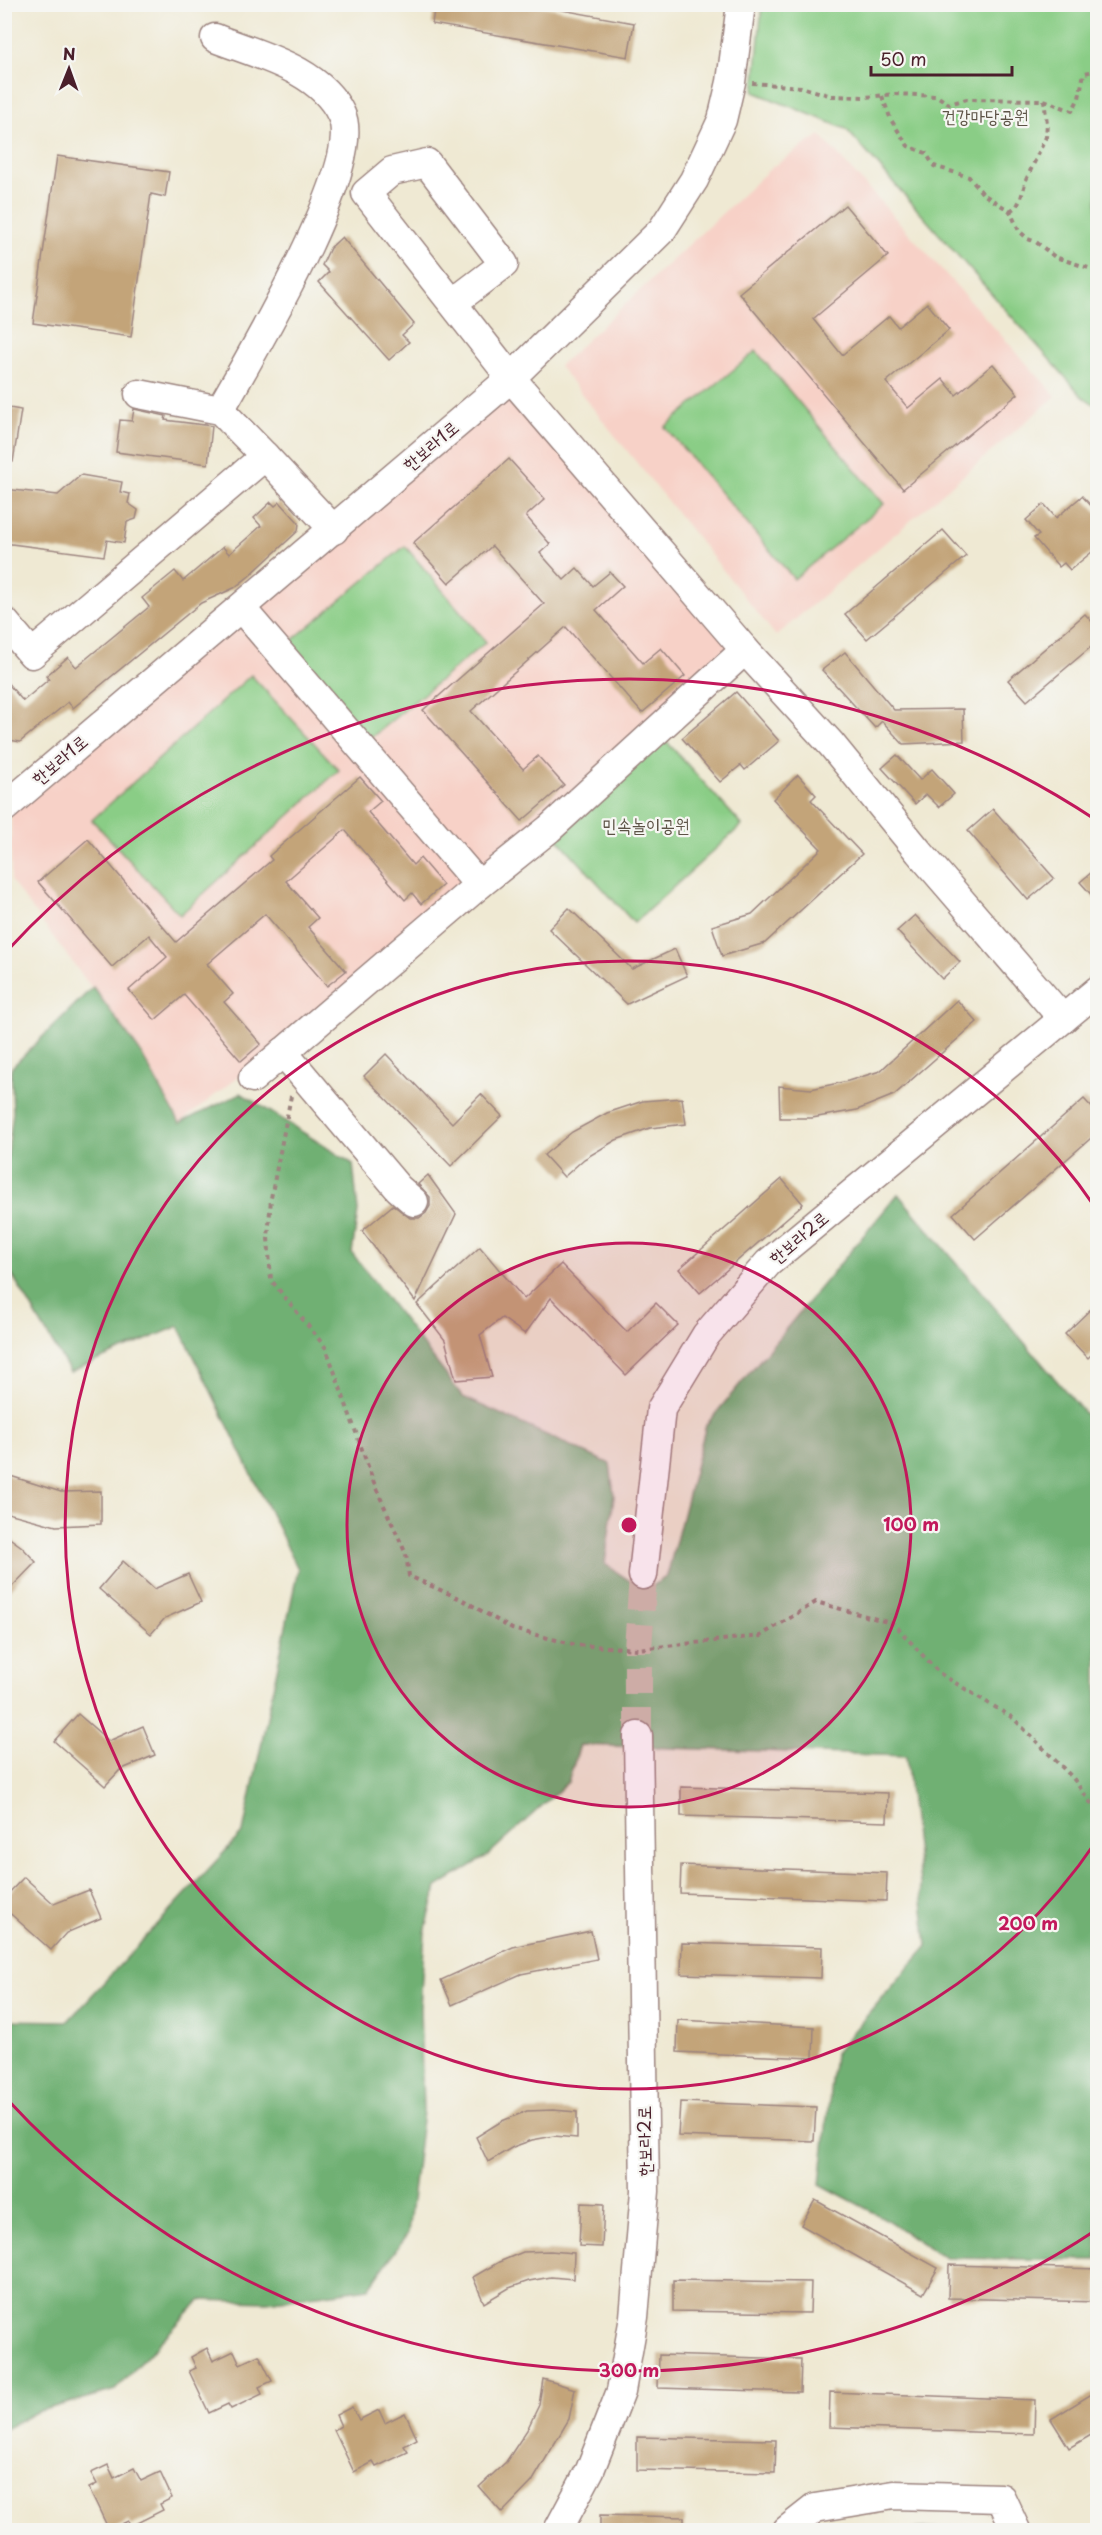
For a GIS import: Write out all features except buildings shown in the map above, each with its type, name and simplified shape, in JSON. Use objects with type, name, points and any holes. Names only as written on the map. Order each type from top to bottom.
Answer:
[{"type":"street","name":"한보라1로","points":[[7,801],[334,530],[511,378],[662,230],[699,170],[722,120],[741,4]]},
{"type":"street","points":[[215,38],[270,59],[304,76],[324,90],[342,116],[345,142],[329,200],[296,274],[220,410]]},
{"type":"street","points":[[454,302],[504,264],[427,163],[392,171],[366,193],[454,302],[511,378],[745,650],[831,744],[919,852],[1063,1019]]},
{"type":"street","points":[[139,394],[220,410],[334,530]]},
{"type":"street","points":[[4,621],[32,654],[265,456]]},
{"type":"street","points":[[241,608],[479,885]]},
{"type":"street","points":[[253,1078],[289,1060],[479,885],[549,829],[745,650]]},
{"type":"street","name":"한보라2로","points":[[643,1575],[661,1409],[706,1335],[768,1263],[1098,990]]},
{"type":"street","points":[[289,1060],[398,1188],[414,1202]]},
{"type":"street","name":"한보라2로","points":[[558,2530],[590,2470],[621,2391],[634,2317],[645,2190],[638,1736]]},
{"type":"street","points":[[787,2530],[815,2508],[894,2495],[1001,2498],[1017,2530]]},
{"type":"path","points":[[730,82],[801,87],[832,96],[937,96],[949,104],[967,99],[1044,100],[1072,111],[1079,98],[1084,73],[1095,71],[1098,74]]},
{"type":"path","points":[[882,96],[891,120],[908,146],[926,153],[934,166],[969,177],[983,194],[1010,211],[1019,231],[1055,257],[1098,270]]},
{"type":"path","points":[[1010,211],[1017,206],[1021,198],[1026,180],[1046,137],[1044,100]]},
{"type":"path","points":[[289,1060],[271,1198],[268,1238],[271,1280],[326,1348],[375,1486],[405,1554],[409,1576],[462,1600],[512,1629],[576,1645],[638,1649],[760,1636],[816,1602],[894,1624],[939,1673],[1013,1718],[1073,1778],[1098,1813]]},
{"type":"shaded area","points":[[820,135],[1056,396],[776,636],[559,366],[771,168]]},
{"type":"shaded area","points":[[511,378],[745,650],[549,829],[180,1123],[140,1052],[11,881],[11,802]]},
{"type":"green space","name":"건강마당공원","points":[[762,5],[1097,5],[1097,406],[1082,396],[846,129],[754,92]]},
{"type":"green space","points":[[756,351],[884,504],[794,579],[665,427]]},
{"type":"green space","points":[[405,546],[486,642],[367,741],[286,645]]},
{"type":"green space","points":[[251,675],[339,770],[180,915],[92,820]]},
{"type":"green space","name":"민속놀이공원","points":[[657,731],[742,825],[634,923],[549,829]]},
{"type":"green space","points":[[93,987],[140,1052],[180,1123],[241,1093],[353,1164],[358,1211],[352,1253],[463,1397],[610,1464],[614,1496],[605,1564],[645,1591],[667,1576],[706,1425],[898,1194],[1097,1428],[1097,2260],[945,2258],[884,2218],[820,2184],[834,2054],[927,1946],[906,1756],[580,1745],[568,1782],[487,1856],[437,1887],[425,1932],[420,2008],[423,2111],[408,2233],[369,2288],[267,2302],[200,2300],[115,2390],[36,2412],[5,2429],[5,2020],[68,2021],[243,1832],[298,1569],[179,1326],[70,1372],[5,1263],[4,1186],[13,1112],[11,1068]]},
{"type":"green space","points":[[984,2525],[983,2530],[911,2530]]},
{"type":"tunnel","points":[[638,1736],[638,1649],[643,1575]]}]
